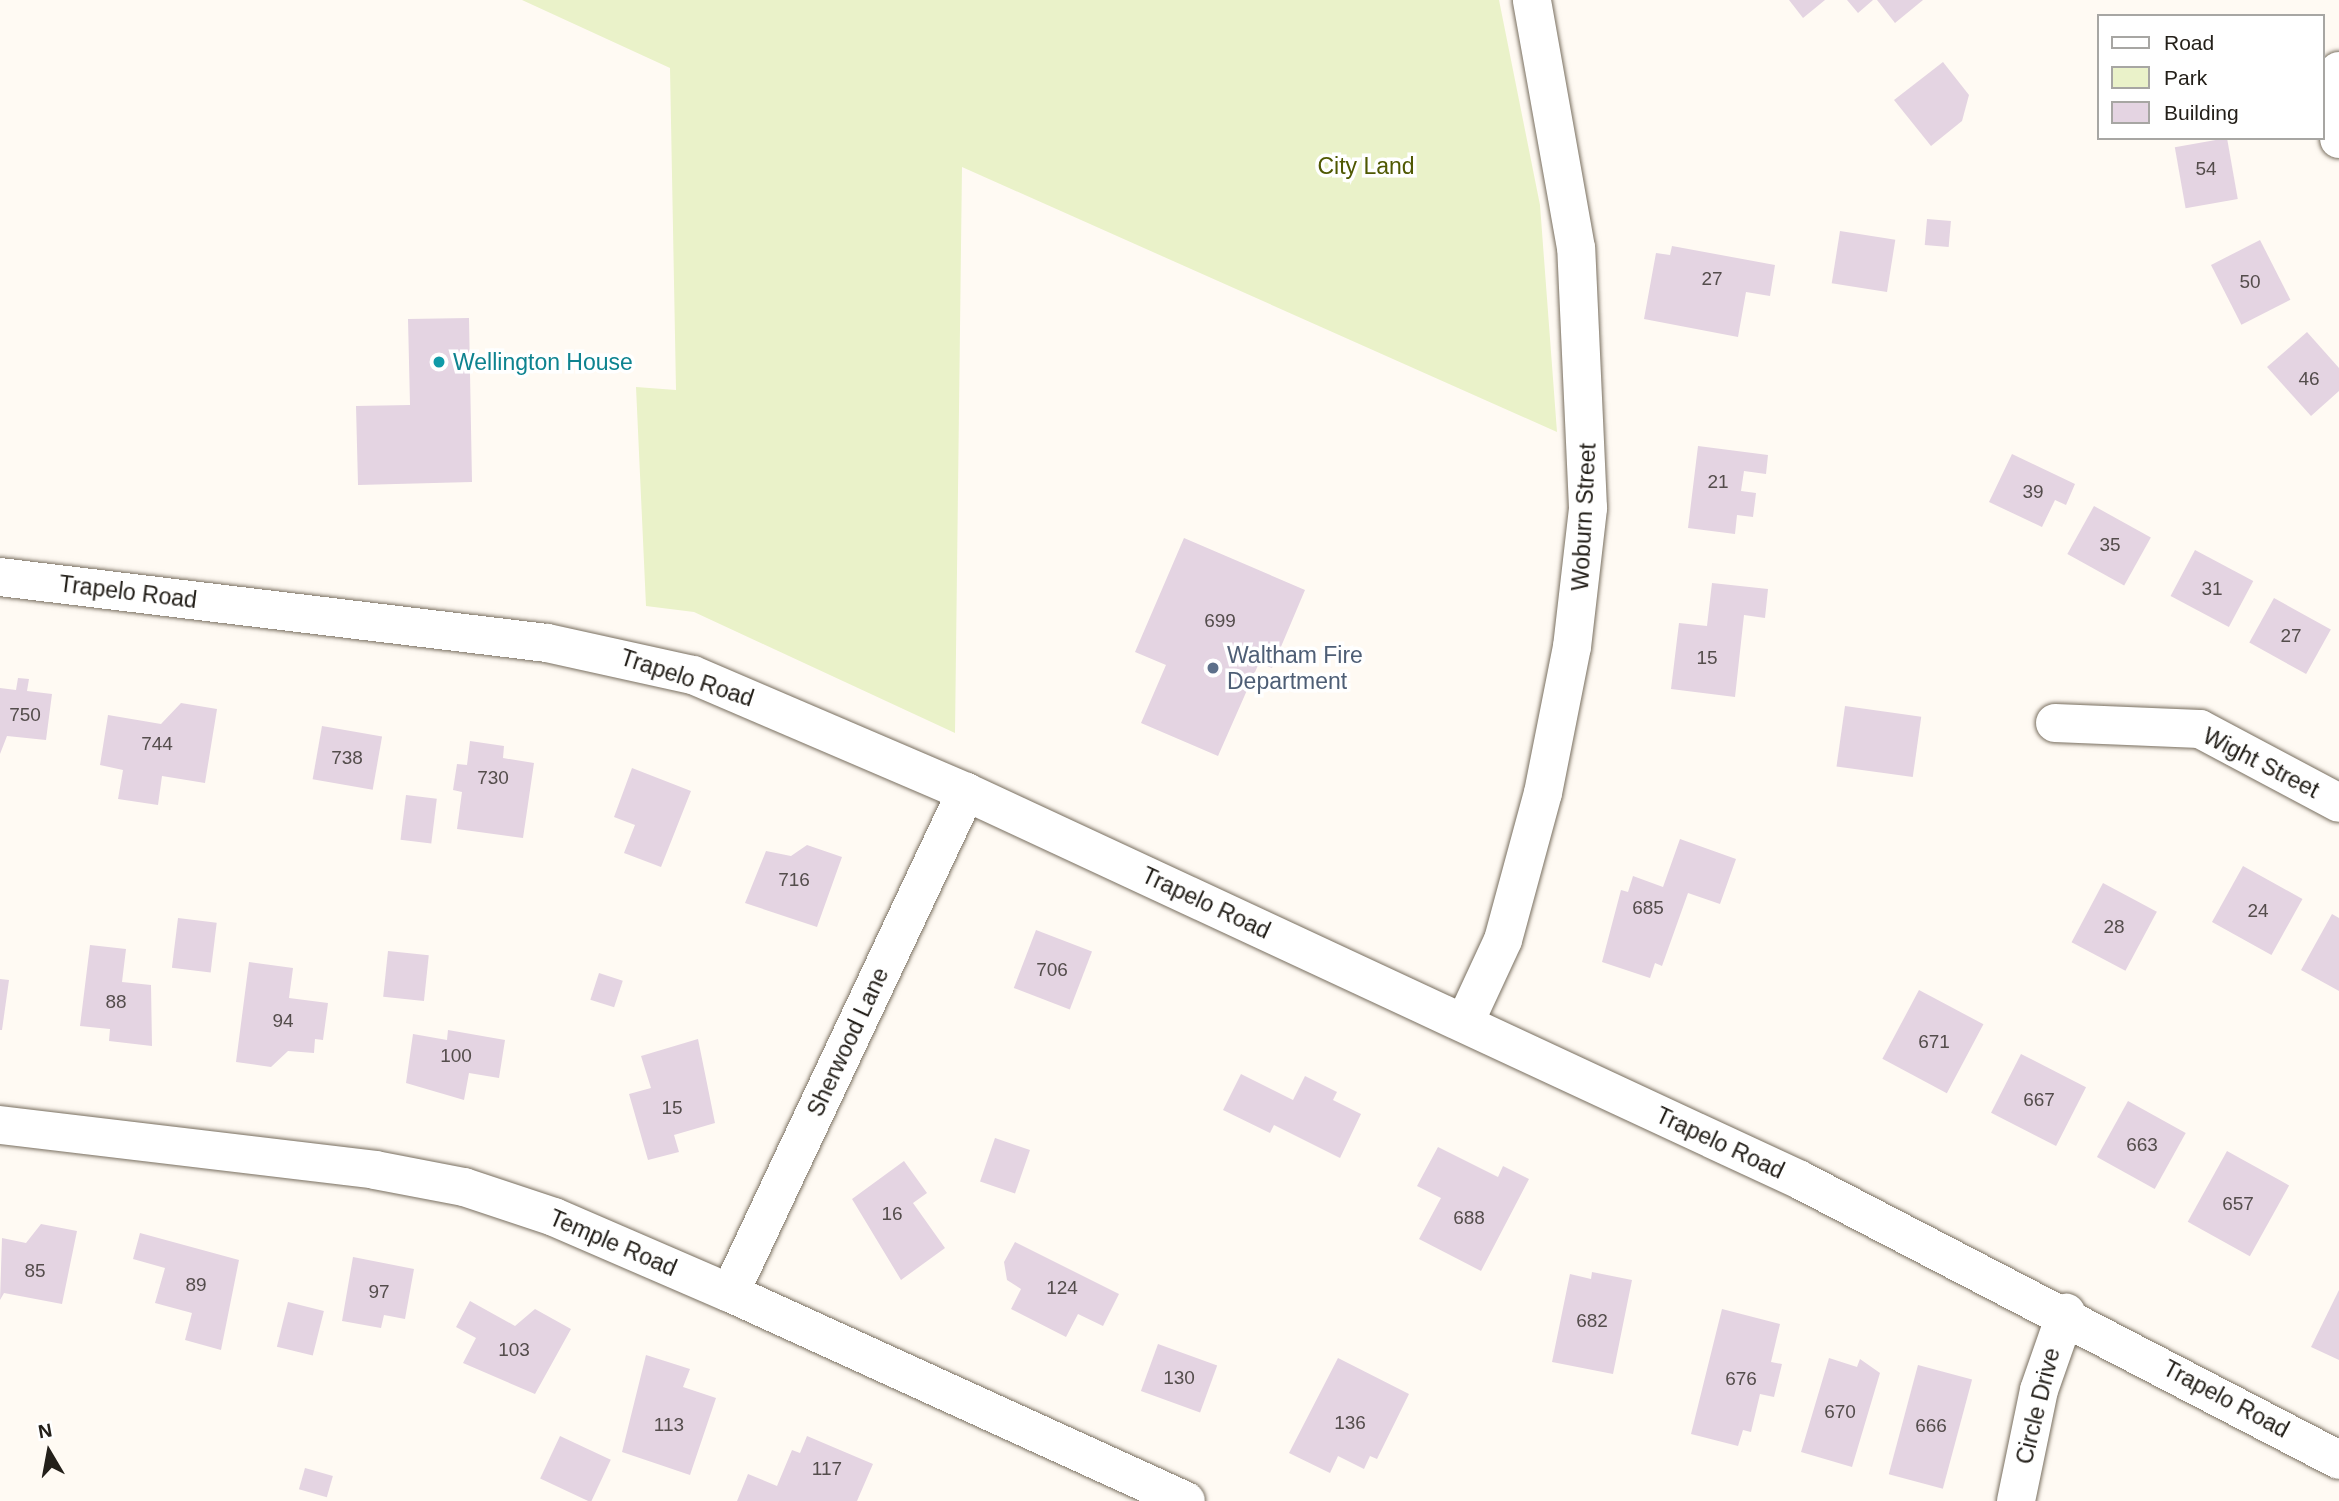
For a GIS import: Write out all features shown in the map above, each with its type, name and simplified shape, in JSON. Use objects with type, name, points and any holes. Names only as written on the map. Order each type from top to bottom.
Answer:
[{"type":"street","name":"Woburn Street","points":[[1465,1022],[1503,940],[1544,793],[1572,647],[1588,508],[1576,248],[1532,0]]},
{"type":"street","points":[[2339,71],[2339,139]]},
{"type":"street","name":"Trapelo Road","points":[[0,577],[622,655],[753,699],[966,792],[1465,1022],[2066,1313],[2339,1460]]},
{"type":"street","name":"Wight Street","points":[[2055,723],[2200,729],[2339,803]]},
{"type":"street","name":"Sherwood Lane","points":[[730,1293],[966,792]]},
{"type":"street","name":"Temple Road","points":[[0,1125],[375,1170],[464,1187],[554,1217],[730,1293],[1186,1501]]},
{"type":"street","name":"Circle Drive","points":[[2016,1501],[2045,1366],[2066,1313]]},
{"type":"green space","name":"City Land","points":[[522,0],[1499,0],[1540,205],[1557,432],[962,167],[955,733],[694,612],[646,606],[636,387],[676,390],[670,68]]},
{"type":"building","points":[[1789,0],[1825,0],[1803,18]]},
{"type":"building","points":[[1847,0],[1873,0],[1858,13]]},
{"type":"building","points":[[1877,0],[1923,0],[1895,23]]},
{"type":"building","points":[[1943,62],[1969,95],[1962,121],[1931,146],[1894,100]]},
{"type":"building","points":[[2227,140],[2238,199],[2186,208],[2175,147]]},
{"type":"building","points":[[1927,219],[1951,221],[1949,247],[1925,245]]},
{"type":"building","points":[[1840,231],[1895,240],[1887,292],[1832,283]]},
{"type":"building","points":[[2260,240],[2290,300],[2241,325],[2211,265]]},
{"type":"building","points":[[1672,246],[1775,265],[1770,296],[1746,292],[1738,337],[1644,319],[1656,253],[1670,255]]},
{"type":"building","name":"Wellington House","points":[[469,318],[472,482],[358,485],[356,406],[410,405],[408,319]]},
{"type":"building","points":[[2307,332],[2339,368],[2339,391],[2311,416],[2267,367]]},
{"type":"building","points":[[1698,446],[1768,455],[1766,474],[1744,471],[1741,491],[1756,493],[1753,517],[1737,515],[1735,534],[1688,528]]},
{"type":"building","points":[[2012,454],[2075,484],[2066,505],[2055,500],[2042,527],[1989,502]]},
{"type":"building","points":[[2094,506],[2151,538],[2124,586],[2067,554]]},
{"type":"building","points":[[1184,538],[1305,590],[1272,668],[1259,663],[1218,756],[1141,723],[1166,665],[1135,652]]},
{"type":"building","points":[[2195,550],[2253,581],[2229,627],[2171,596]]},
{"type":"building","points":[[1712,583],[1768,589],[1765,618],[1744,615],[1735,697],[1671,689],[1679,623],[1707,626]]},
{"type":"building","points":[[2274,598],[2331,630],[2306,674],[2249,643]]},
{"type":"building","points":[[18,678],[29,679],[27,691],[52,694],[46,740],[7,736],[0,754],[0,688],[16,690]]},
{"type":"building","points":[[181,703],[217,709],[205,783],[162,776],[158,805],[118,799],[123,770],[100,765],[108,715],[161,724]]},
{"type":"building","points":[[1845,706],[1921,717],[1913,777],[1837,766]]},
{"type":"building","points":[[322,726],[382,737],[373,790],[313,779]]},
{"type":"building","points":[[470,741],[504,746],[503,758],[534,763],[523,838],[457,829],[462,792],[453,790],[457,764],[467,765]]},
{"type":"building","points":[[632,768],[691,791],[661,867],[624,853],[635,825],[614,817]]},
{"type":"building","points":[[406,795],[437,799],[431,843],[401,840]]},
{"type":"building","points":[[1680,839],[1736,859],[1720,904],[1688,893],[1662,966],[1655,963],[1650,978],[1602,962],[1621,890],[1628,892],[1633,876],[1663,887]]},
{"type":"building","points":[[807,845],[842,857],[817,927],[745,903],[766,851],[791,856]]},
{"type":"building","points":[[2243,866],[2302,899],[2271,955],[2212,922]]},
{"type":"building","points":[[2103,883],[2157,912],[2125,971],[2072,942]]},
{"type":"building","points":[[2332,914],[2339,918],[2339,991],[2301,970]]},
{"type":"building","points":[[178,918],[217,923],[211,972],[172,968]]},
{"type":"building","points":[[1036,930],[1092,952],[1070,1009],[1014,988]]},
{"type":"building","points":[[90,945],[126,949],[122,982],[151,985],[152,1046],[109,1041],[110,1029],[80,1026]]},
{"type":"building","points":[[388,951],[429,955],[424,1001],[383,997]]},
{"type":"building","points":[[249,962],[293,968],[289,998],[328,1003],[323,1040],[315,1039],[314,1053],[288,1051],[271,1067],[236,1062]]},
{"type":"building","points":[[599,973],[623,981],[614,1007],[590,1000]]},
{"type":"building","points":[[0,979],[9,980],[2,1030],[0,1030]]},
{"type":"building","points":[[1919,990],[1983,1024],[1947,1093],[1882,1059]]},
{"type":"building","points":[[448,1030],[505,1040],[499,1078],[469,1073],[464,1100],[406,1083],[413,1034],[447,1040]]},
{"type":"building","points":[[698,1039],[715,1123],[674,1135],[679,1152],[648,1160],[629,1094],[651,1088],[641,1056]]},
{"type":"building","points":[[2021,1054],[2086,1087],[2056,1146],[1991,1113]]},
{"type":"building","points":[[1241,1074],[1293,1100],[1305,1076],[1337,1092],[1333,1100],[1361,1114],[1340,1158],[1274,1125],[1270,1133],[1223,1110]]},
{"type":"building","points":[[2128,1101],[2186,1133],[2155,1189],[2097,1157]]},
{"type":"building","points":[[995,1138],[1030,1150],[1015,1194],[980,1181]]},
{"type":"building","points":[[1438,1147],[1498,1177],[1503,1166],[1529,1179],[1481,1271],[1419,1239],[1441,1198],[1417,1186]]},
{"type":"building","points":[[2227,1151],[2289,1185],[2250,1256],[2188,1222]]},
{"type":"building","points":[[904,1161],[927,1193],[913,1203],[945,1248],[901,1280],[852,1199]]},
{"type":"building","points":[[41,1224],[77,1231],[62,1304],[4,1293],[0,1300],[2,1238],[26,1243]]},
{"type":"building","points":[[140,1233],[239,1260],[221,1350],[185,1340],[192,1313],[155,1303],[165,1268],[133,1259]]},
{"type":"building","points":[[1015,1242],[1119,1294],[1103,1326],[1078,1314],[1066,1337],[1011,1309],[1021,1289],[1007,1280],[1004,1262]]},
{"type":"building","points":[[353,1257],[414,1269],[405,1319],[384,1315],[381,1328],[342,1321]]},
{"type":"building","points":[[1592,1272],[1632,1280],[1613,1374],[1552,1362],[1570,1274],[1591,1279]]},
{"type":"building","points":[[2339,1290],[2339,1360],[2311,1347]]},
{"type":"building","points":[[470,1301],[515,1326],[535,1309],[571,1329],[535,1394],[463,1363],[476,1338],[456,1327]]},
{"type":"building","points":[[288,1302],[324,1311],[313,1356],[277,1347]]},
{"type":"building","points":[[1722,1309],[1780,1324],[1771,1362],[1782,1364],[1774,1397],[1760,1394],[1751,1432],[1743,1430],[1738,1446],[1691,1434]]},
{"type":"building","points":[[1158,1344],[1217,1366],[1200,1413],[1141,1391]]},
{"type":"building","points":[[646,1355],[690,1369],[683,1387],[716,1398],[690,1475],[622,1452]]},
{"type":"building","points":[[1338,1358],[1409,1394],[1377,1459],[1370,1456],[1364,1469],[1338,1456],[1330,1473],[1289,1453]]},
{"type":"building","points":[[1829,1358],[1857,1367],[1860,1359],[1880,1373],[1852,1467],[1801,1452]]},
{"type":"building","points":[[1918,1365],[1972,1379],[1943,1489],[1889,1474]]},
{"type":"building","points":[[560,1436],[611,1460],[591,1501],[540,1479]]},
{"type":"building","points":[[807,1436],[873,1464],[857,1501],[737,1501],[748,1474],[777,1486],[792,1450],[800,1453]]},
{"type":"building","points":[[305,1468],[333,1476],[327,1497],[299,1489]]},
{"type":"place","name":"Wellington House","points":[[439,362]]},
{"type":"place","name":"Waltham Fire Department","points":[[1213,668]]}]
